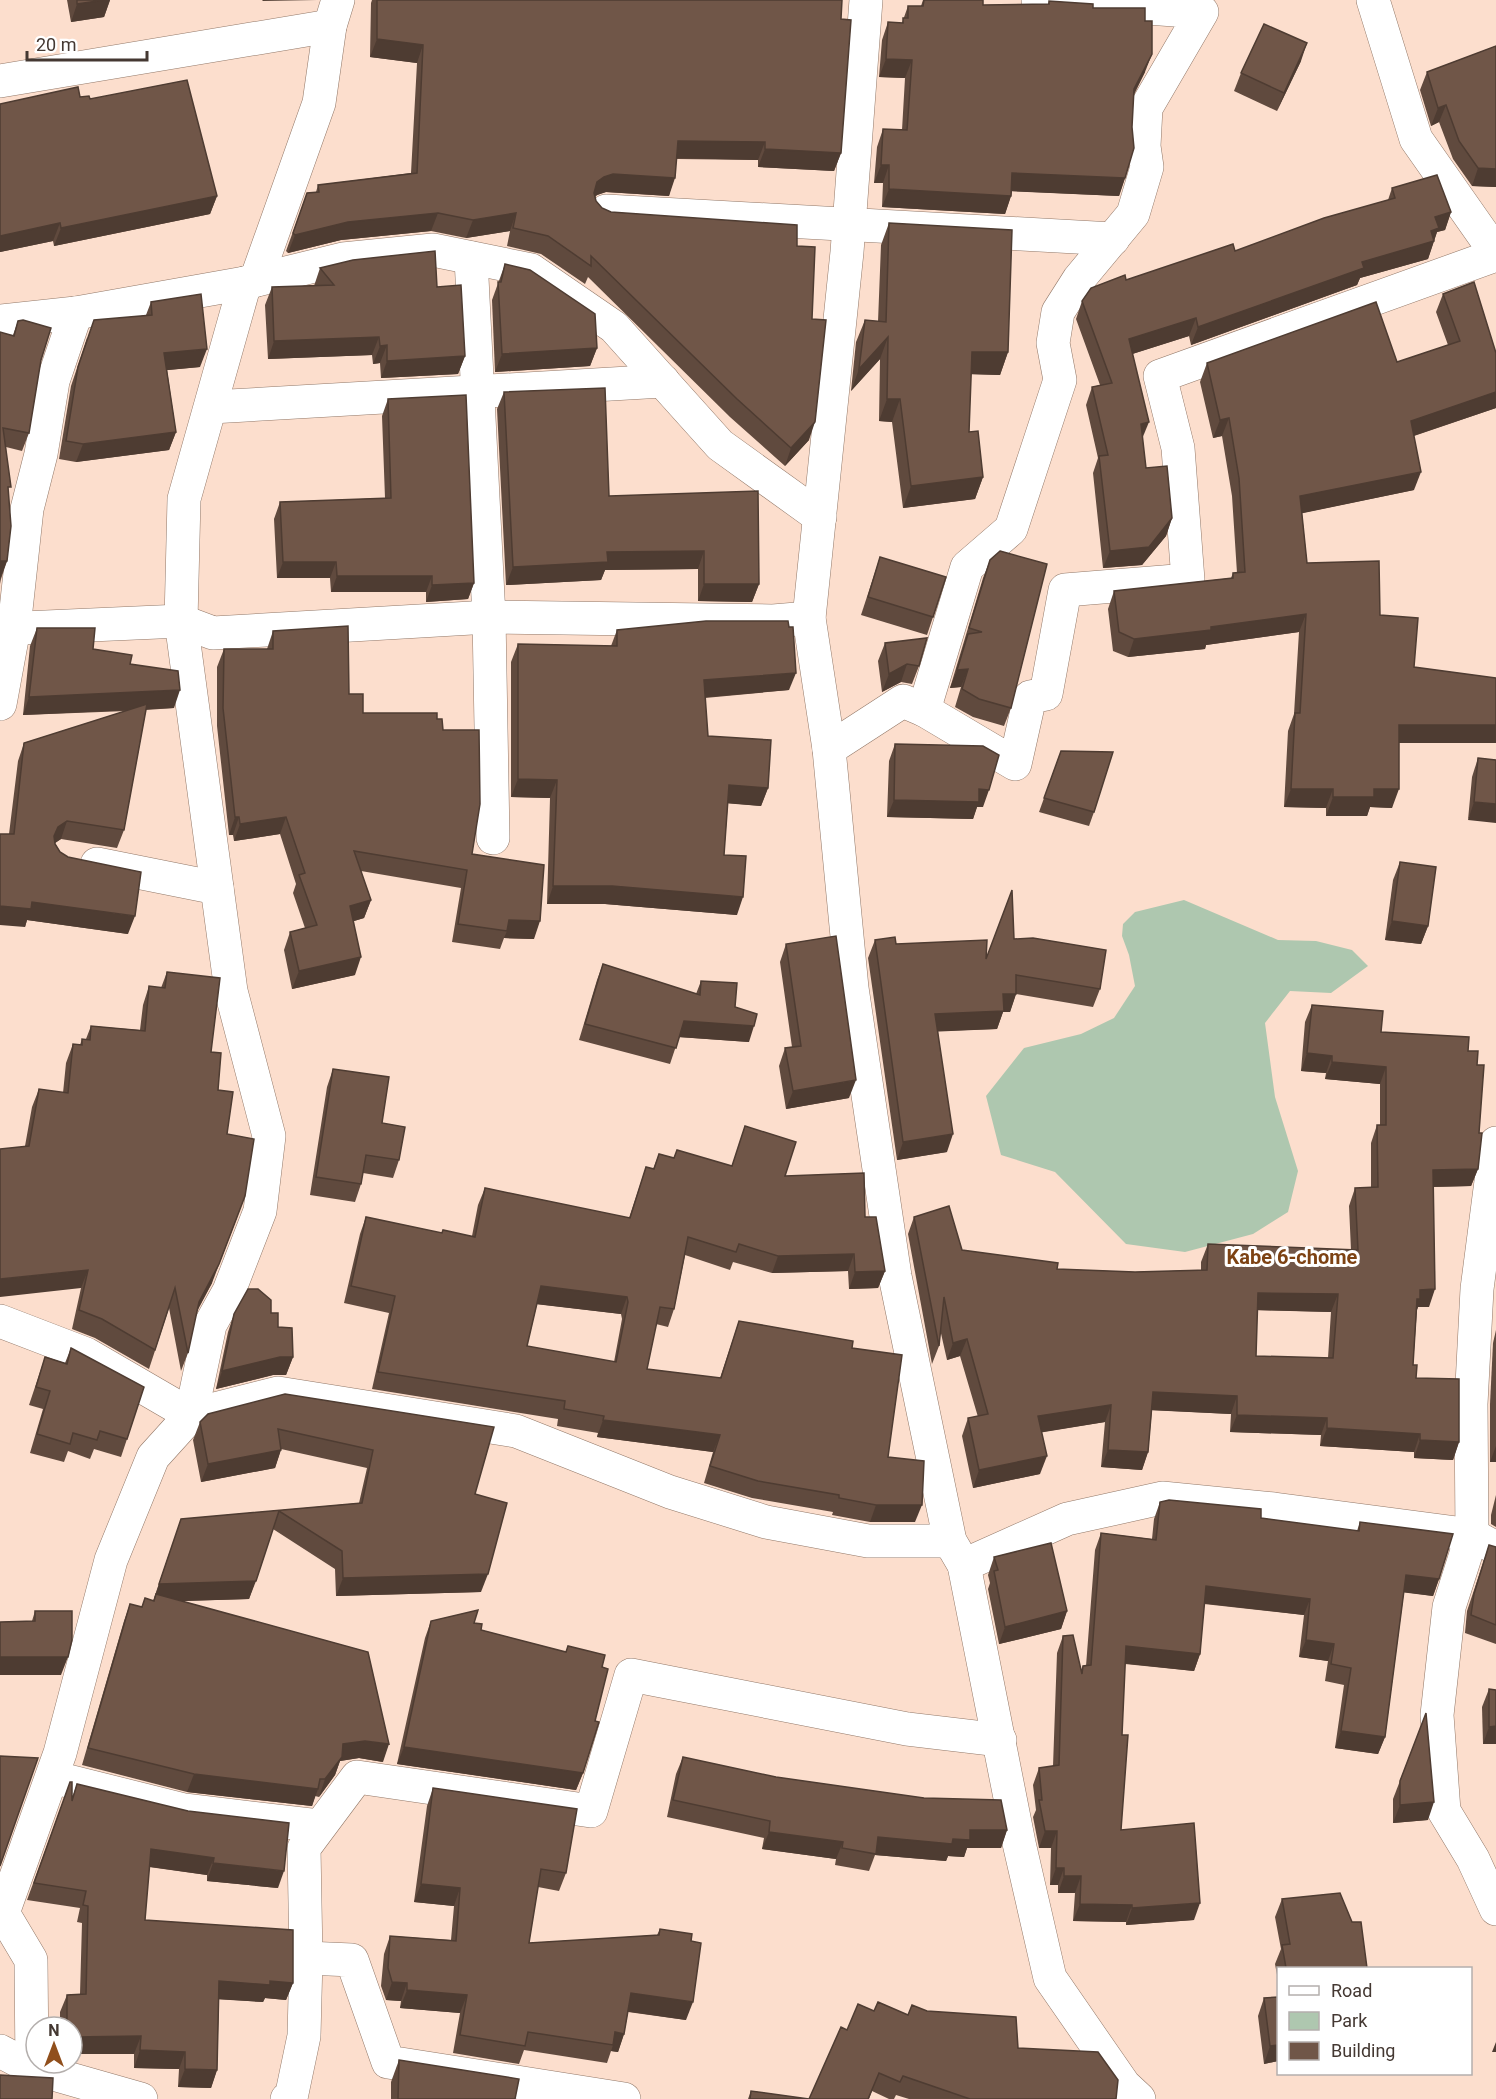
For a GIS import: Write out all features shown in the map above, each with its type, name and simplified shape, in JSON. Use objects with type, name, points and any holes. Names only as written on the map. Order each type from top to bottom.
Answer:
[{"type":"street","points":[[866,0],[850,226],[809,618],[829,749],[852,988],[893,1264],[1000,1740],[1019,1843],[1050,1978],[1124,2085],[1139,2099]]},
{"type":"street","points":[[924,710],[967,567],[1011,529],[1060,380],[1053,343],[1058,312],[1080,279],[1133,214],[1148,167],[1144,146],[1146,108],[1202,12],[1038,0]]},
{"type":"street","points":[[829,749],[903,701],[924,710],[1015,764],[1030,697],[1046,694],[1065,590],[1188,580],[1178,448],[1160,376],[1496,254],[1416,139],[1373,0]]},
{"type":"street","points":[[0,81],[334,13],[319,103],[250,281],[184,500],[181,621],[231,991],[269,1136],[260,1211],[229,1292],[210,1325],[191,1415],[153,1456],[111,1560],[52,1777],[3,1912],[31,1960],[32,2015]]},
{"type":"street","points":[[606,211],[1113,239]]},
{"type":"street","points":[[0,321],[76,313],[250,281],[343,259],[433,250],[531,270],[614,327],[720,445],[820,517]]},
{"type":"street","points":[[471,258],[489,617],[493,838]]},
{"type":"street","points":[[0,704],[7,628],[27,509],[53,381],[76,313]]},
{"type":"street","points":[[211,407],[663,381]]},
{"type":"street","points":[[7,628],[181,621],[213,633],[489,617],[773,621],[809,618]]},
{"type":"street","points":[[66,857],[217,888]]},
{"type":"street","points":[[1496,1143],[1477,1289],[1471,1404],[1484,1541],[1449,1607],[1437,1715],[1444,1811],[1473,1859],[1496,1909]]},
{"type":"street","points":[[0,1321],[86,1354],[191,1415],[278,1393],[516,1431],[670,1492],[766,1522],[868,1541],[957,1553],[1067,1519],[1162,1498],[1274,1509],[1484,1541]]},
{"type":"street","points":[[287,2099],[291,2098],[304,2036],[306,1958],[304,1848],[357,1777],[591,1811],[631,1675],[907,1729],[1000,1740]]},
{"type":"street","points":[[52,1777],[184,1810],[319,1826]]},
{"type":"street","points":[[306,1958],[352,1960],[388,2062],[624,2099]]},
{"type":"street","points":[[0,2051],[24,2064]]},
{"type":"street","points":[[57,2075],[141,2099]]},
{"type":"green space","points":[[1184,900],[1278,940],[1316,941],[1352,950],[1368,966],[1331,993],[1290,991],[1265,1023],[1275,1097],[1298,1171],[1288,1212],[1253,1234],[1185,1252],[1126,1244],[1055,1172],[1001,1155],[986,1096],[1024,1048],[1081,1034],[1114,1018],[1135,986],[1129,955],[1122,936],[1123,924],[1135,912]]},
{"type":"building","points":[[77,0],[104,0],[77,4]]},
{"type":"building","points":[[377,0],[842,0],[841,19],[851,20],[841,153],[765,149],[765,142],[678,141],[675,178],[613,174],[597,182],[594,193],[596,201],[602,208],[611,212],[797,225],[797,246],[815,247],[812,319],[826,320],[815,422],[791,448],[737,399],[591,256],[591,266],[548,236],[513,228],[516,213],[473,220],[438,213],[348,222],[295,235],[293,233],[307,193],[319,192],[318,185],[417,173],[423,45],[377,39]]},
{"type":"building","points":[[924,0],[983,0],[983,5],[1049,4],[1049,1],[1093,4],[1093,8],[1145,8],[1145,21],[1152,21],[1152,54],[1134,89],[1132,127],[1134,148],[1125,178],[1012,173],[1011,196],[889,189],[889,165],[881,165],[883,129],[907,130],[912,60],[886,59],[888,22],[903,23],[903,18],[908,18],[908,6],[923,6]]},
{"type":"building","points":[[1264,24],[1307,43],[1284,93],[1241,73]]},
{"type":"building","points":[[1496,46],[1496,169],[1478,168],[1459,141],[1446,105],[1438,108],[1427,72]]},
{"type":"building","points":[[187,80],[217,196],[61,228],[60,223],[0,236],[0,104],[78,87],[80,97],[89,96],[90,99]]},
{"type":"building","points":[[1437,175],[1451,212],[1435,217],[1439,228],[1431,231],[1434,241],[1362,262],[1364,268],[1198,327],[1196,318],[1129,339],[1149,422],[1141,424],[1146,468],[1167,466],[1172,518],[1149,547],[1110,551],[1099,456],[1108,455],[1092,387],[1112,383],[1082,301],[1091,288],[1125,275],[1126,280],[1233,244],[1235,251],[1324,218],[1395,198],[1392,188]]},
{"type":"building","points":[[889,223],[1012,230],[1008,352],[972,352],[969,432],[978,431],[983,477],[911,486],[900,399],[887,399],[888,337],[859,369],[865,320],[886,322]]},
{"type":"building","points":[[435,251],[437,287],[461,285],[465,356],[387,361],[387,345],[380,346],[379,337],[274,341],[272,287],[334,285],[320,268],[353,260]]},
{"type":"building","points":[[505,264],[530,270],[595,314],[597,348],[502,354],[498,282],[501,282]]},
{"type":"building","points":[[1474,282],[1496,353],[1496,392],[1411,421],[1421,472],[1300,496],[1307,563],[1379,561],[1380,615],[1418,618],[1414,667],[1496,678],[1496,725],[1399,725],[1399,789],[1374,789],[1374,797],[1333,797],[1333,789],[1291,789],[1295,713],[1300,713],[1306,614],[1211,627],[1211,630],[1134,639],[1119,632],[1114,591],[1233,578],[1233,573],[1245,572],[1239,478],[1229,418],[1220,420],[1207,363],[1376,302],[1397,362],[1460,341],[1443,294]]},
{"type":"building","points":[[201,294],[207,349],[164,353],[176,432],[83,444],[66,441],[78,367],[94,320],[152,315],[151,302]]},
{"type":"building","points":[[23,320],[51,328],[41,360],[29,433],[3,428],[11,487],[8,487],[11,526],[7,561],[0,561],[0,332],[14,336],[18,321]]},
{"type":"building","points":[[605,388],[609,496],[758,491],[759,584],[704,584],[704,551],[607,552],[608,562],[513,567],[504,392]]},
{"type":"building","points":[[466,395],[474,583],[432,585],[432,576],[337,576],[336,562],[283,562],[280,502],[391,498],[388,399]]},
{"type":"building","points":[[1000,551],[1047,564],[1011,708],[979,699],[962,689],[968,669],[957,670],[968,634],[982,632],[969,628],[990,560]]},
{"type":"building","points":[[880,557],[946,577],[933,617],[868,597]]},
{"type":"building","points":[[706,621],[788,621],[789,627],[793,627],[796,673],[704,680],[708,736],[771,740],[768,788],[729,785],[724,855],[746,856],[743,897],[612,886],[553,886],[557,780],[518,779],[518,644],[617,646],[617,630]]},
{"type":"building","points":[[348,626],[349,694],[363,694],[363,713],[437,713],[437,719],[442,719],[443,730],[479,730],[480,804],[472,854],[544,865],[540,921],[509,920],[507,931],[458,924],[467,870],[354,851],[371,900],[350,906],[361,957],[299,971],[290,932],[317,925],[299,875],[305,873],[286,817],[240,824],[239,817],[235,817],[223,708],[224,649],[273,649],[273,631]]},
{"type":"building","points":[[37,628],[95,628],[93,649],[132,655],[130,664],[178,671],[180,690],[29,697]]},
{"type":"building","points":[[927,638],[919,666],[907,664],[889,674],[885,643]]},
{"type":"building","points":[[147,704],[124,830],[67,821],[58,827],[54,836],[55,844],[60,852],[68,857],[141,872],[135,916],[32,902],[31,909],[0,906],[0,834],[14,834],[24,743]]},
{"type":"building","points":[[895,744],[983,746],[999,755],[989,790],[979,789],[979,802],[894,800]]},
{"type":"building","points":[[1061,751],[1113,752],[1094,812],[1044,798]]},
{"type":"building","points":[[1478,758],[1496,760],[1496,804],[1474,802]]},
{"type":"building","points":[[1400,862],[1436,867],[1428,926],[1392,921]]},
{"type":"building","points":[[1012,890],[1014,939],[1033,938],[1106,950],[1100,989],[1016,975],[1016,994],[1003,994],[1004,1011],[935,1014],[953,1134],[903,1142],[875,940],[895,937],[896,944],[987,940],[986,959]]},
{"type":"building","points":[[836,936],[856,1080],[793,1091],[785,1048],[801,1046],[786,944]]},
{"type":"building","points":[[603,964],[700,995],[701,981],[737,983],[735,1007],[757,1014],[754,1026],[684,1021],[676,1048],[585,1024]]},
{"type":"building","points":[[167,972],[220,978],[211,1052],[221,1053],[218,1090],[233,1092],[227,1134],[254,1139],[245,1196],[219,1264],[199,1302],[188,1353],[175,1288],[155,1350],[102,1319],[79,1310],[88,1270],[0,1279],[0,1149],[29,1146],[39,1089],[68,1093],[73,1044],[82,1045],[82,1039],[90,1040],[91,1026],[145,1031],[149,986],[165,988]]},
{"type":"building","points":[[1312,1005],[1383,1011],[1381,1032],[1469,1037],[1468,1051],[1478,1051],[1477,1065],[1484,1065],[1479,1133],[1482,1133],[1478,1169],[1433,1170],[1435,1289],[1420,1290],[1420,1299],[1417,1299],[1413,1365],[1417,1365],[1416,1378],[1459,1379],[1459,1442],[1420,1440],[1420,1434],[1327,1428],[1327,1418],[1237,1415],[1237,1396],[1153,1392],[1148,1452],[1108,1450],[1111,1405],[1038,1416],[1047,1456],[979,1470],[968,1418],[988,1414],[967,1339],[953,1343],[944,1297],[939,1346],[914,1217],[949,1206],[962,1250],[1058,1263],[1057,1269],[1135,1272],[1207,1270],[1208,1244],[1358,1250],[1355,1188],[1378,1187],[1377,1125],[1386,1125],[1386,1067],[1332,1062],[1332,1056],[1307,1053]],"holes":[[[1258,1293],[1338,1294],[1333,1358],[1256,1356]]]},
{"type":"building","points":[[333,1069],[389,1077],[382,1123],[405,1127],[399,1160],[366,1155],[361,1184],[316,1177]]},
{"type":"building","points":[[745,1126],[796,1142],[785,1176],[864,1173],[865,1217],[876,1217],[885,1271],[855,1272],[854,1254],[778,1256],[739,1244],[736,1252],[688,1237],[674,1309],[660,1307],[647,1369],[721,1378],[739,1321],[853,1341],[852,1348],[902,1355],[888,1457],[924,1461],[922,1505],[876,1505],[839,1498],[839,1495],[758,1481],[710,1466],[720,1435],[603,1420],[604,1416],[564,1409],[565,1401],[378,1372],[395,1296],[351,1286],[366,1217],[442,1233],[443,1230],[475,1237],[485,1188],[630,1218],[646,1167],[654,1169],[659,1154],[674,1158],[677,1150],[732,1166]],"holes":[[[541,1286],[627,1297],[628,1302],[616,1362],[527,1346]]]},
{"type":"building","points":[[248,1289],[258,1289],[271,1300],[271,1313],[278,1313],[278,1327],[292,1328],[293,1357],[280,1357],[222,1371],[234,1314]]},
{"type":"building","points":[[71,1348],[144,1387],[127,1439],[100,1431],[97,1440],[73,1433],[70,1444],[37,1434],[50,1391],[36,1387],[45,1357],[67,1364]]},
{"type":"building","points":[[285,1394],[494,1427],[475,1494],[507,1503],[488,1574],[343,1578],[342,1551],[279,1511],[256,1581],[159,1584],[181,1519],[362,1503],[373,1450],[278,1429],[281,1450],[208,1464],[200,1422],[208,1414]]},
{"type":"building","points":[[1169,1500],[1261,1509],[1261,1518],[1359,1531],[1360,1522],[1453,1534],[1439,1579],[1406,1575],[1385,1737],[1341,1731],[1351,1668],[1331,1664],[1334,1644],[1306,1640],[1310,1599],[1206,1586],[1200,1654],[1126,1646],[1122,1735],[1128,1735],[1121,1830],[1194,1823],[1200,1903],[1132,1908],[1132,1905],[1080,1904],[1081,1876],[1064,1876],[1064,1868],[1056,1868],[1057,1831],[1045,1831],[1039,1800],[1042,1800],[1039,1768],[1059,1765],[1063,1636],[1073,1635],[1082,1674],[1083,1666],[1091,1665],[1101,1533],[1156,1540],[1160,1502]]},
{"type":"building","points":[[1051,1543],[1067,1611],[1005,1627],[994,1571],[998,1570],[994,1557]]},
{"type":"building","points":[[1489,1545],[1496,1547],[1496,1625],[1471,1615],[1474,1594]]},
{"type":"building","points":[[156,1594],[368,1652],[389,1744],[365,1741],[343,1744],[342,1757],[325,1779],[320,1779],[318,1789],[194,1774],[88,1748],[130,1604],[142,1607],[145,1598],[154,1601]]},
{"type":"building","points":[[478,1610],[474,1623],[482,1624],[481,1630],[566,1652],[568,1646],[605,1655],[602,1667],[608,1669],[595,1721],[599,1722],[583,1773],[404,1747],[431,1621]]},
{"type":"building","points":[[35,1611],[72,1611],[72,1640],[68,1657],[0,1657],[0,1622],[35,1621]]},
{"type":"building","points":[[1489,1689],[1496,1690],[1496,1726],[1489,1727]]},
{"type":"building","points":[[1426,1713],[1434,1802],[1400,1805],[1400,1781]]},
{"type":"building","points":[[0,1756],[38,1758],[0,1866]]},
{"type":"building","points":[[683,1757],[776,1777],[924,1798],[1001,1800],[1007,1830],[970,1830],[970,1840],[953,1839],[952,1844],[878,1837],[876,1854],[842,1848],[843,1842],[769,1832],[770,1821],[673,1800]]},
{"type":"building","points":[[70,1782],[72,1782],[72,1801],[77,1784],[188,1811],[289,1823],[284,1871],[213,1863],[214,1858],[151,1849],[145,1920],[293,1930],[293,1983],[270,1981],[270,1985],[219,1981],[217,2070],[185,2069],[185,2052],[140,2050],[141,2036],[84,2037],[84,2015],[67,2015],[67,1995],[86,1994],[88,1906],[83,1905],[86,1891],[34,1883]]},
{"type":"building","points":[[433,1788],[577,1809],[566,1873],[541,1869],[529,1943],[659,1935],[660,1929],[692,1934],[691,1941],[701,1943],[693,2002],[631,1993],[624,2034],[615,2032],[613,2045],[528,2032],[525,2046],[460,2035],[467,1995],[407,1990],[407,1983],[392,1982],[388,1968],[390,1936],[456,1941],[460,1888],[421,1884]]},
{"type":"building","points":[[1340,1893],[1352,1922],[1361,1922],[1367,1967],[1286,1967],[1282,1945],[1290,1944],[1282,1899]]},
{"type":"building","points":[[1277,1997],[1277,2045],[1270,2046],[1264,1998]]},
{"type":"building","points":[[878,2002],[908,2015],[912,2005],[927,2011],[1016,2017],[1018,2048],[1098,2052],[1118,2080],[1116,2099],[970,2099],[903,2076],[900,2082],[879,2073],[868,2099],[809,2099],[841,2027],[847,2030],[858,2004],[874,2011]]},
{"type":"building","points":[[399,2060],[519,2079],[515,2099],[398,2099]]},
{"type":"building","points":[[0,2075],[53,2078],[52,2099],[0,2099]]},
{"type":"building","points":[[751,2091],[809,2099],[750,2099]]},
{"type":"district","name":"Kabe 6-chome","points":[[1292,1257]]}]
